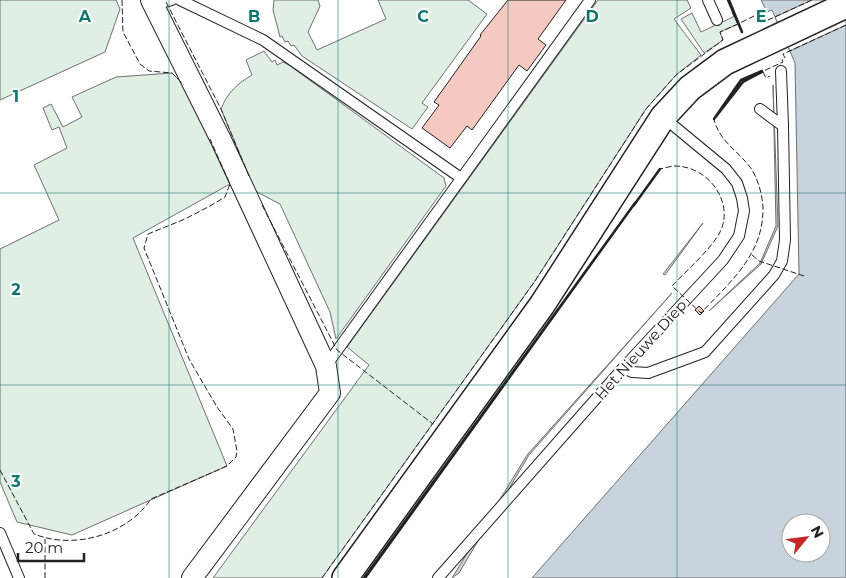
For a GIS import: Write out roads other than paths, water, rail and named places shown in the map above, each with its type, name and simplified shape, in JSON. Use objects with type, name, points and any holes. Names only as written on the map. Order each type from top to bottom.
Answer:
[{"type":"street","points":[[159,2],[326,366],[330,393],[192,578]]},
{"type":"street","points":[[345,578],[542,305],[663,117],[690,88],[713,70],[783,34],[845,6]]},
{"type":"lane","points":[[180,0],[263,40],[461,178]]},
{"type":"lane","points":[[326,366],[590,0]]},
{"type":"lane","points":[[708,0],[717,20]]},
{"type":"lane","points":[[623,368],[632,372],[648,373],[705,352],[774,275],[782,261],[785,240],[782,71]]},
{"type":"lane","points":[[760,110],[782,126]]},
{"type":"lane","name":"Het Nieuwe Diep","points":[[438,578],[623,368],[729,253],[740,236],[744,222],[742,198],[730,174],[663,117]]},
{"type":"lane","points":[[0,533],[19,578]]}]
